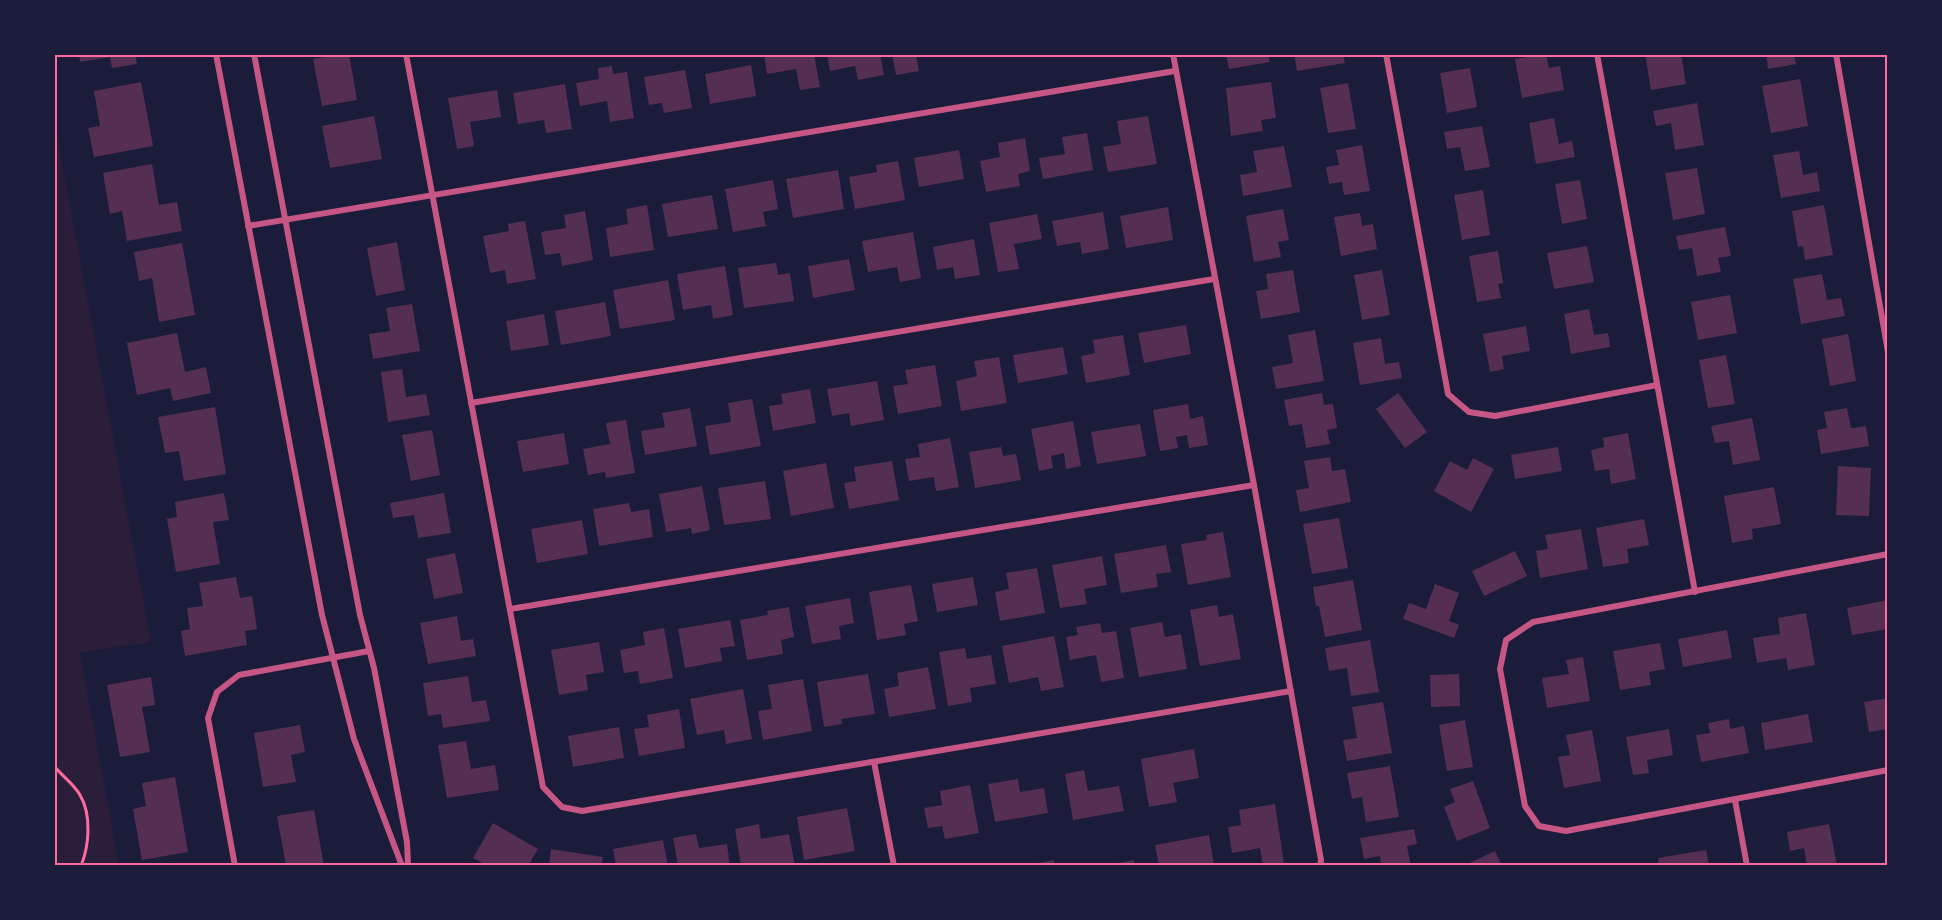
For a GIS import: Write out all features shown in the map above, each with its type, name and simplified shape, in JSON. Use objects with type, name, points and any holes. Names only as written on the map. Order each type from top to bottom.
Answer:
[{"type":"street","points":[[216,54],[322,615],[354,739],[402,866]]},
{"type":"street","points":[[254,54],[360,615],[407,842],[408,866]]},
{"type":"street","points":[[405,54],[543,787],[562,807],[582,811],[1291,691]]},
{"type":"street","points":[[1173,54],[1254,485],[1321,860],[1320,866]]},
{"type":"street","points":[[1386,54],[1448,394],[1469,412],[1495,416],[1657,385]]},
{"type":"street","points":[[1597,54],[1695,592]]},
{"type":"street","points":[[1836,54],[1888,352]]},
{"type":"street","points":[[248,226],[1176,71]]},
{"type":"street","points":[[471,403],[1214,279]]},
{"type":"street","points":[[510,609],[1254,485]]},
{"type":"street","points":[[1888,554],[1533,622],[1506,640],[1500,669],[1524,806],[1539,826],[1566,831],[1888,771]]},
{"type":"street","points":[[235,866],[208,718],[217,692],[239,675],[369,651]]},
{"type":"street","points":[[874,762],[894,866]]},
{"type":"street","points":[[1735,800],[1748,866]]},
{"type":"path","points":[[54,766],[81,795],[86,810],[86,847],[81,866]]},
{"type":"shaded area","points":[[54,120],[151,642],[80,653],[119,866],[54,866]]},
{"type":"building","points":[[79,54],[135,54],[137,64],[112,68],[110,57],[80,62]]},
{"type":"building","points":[[349,54],[357,100],[322,106],[313,59]]},
{"type":"building","points":[[764,54],[814,54],[820,87],[800,90],[796,69],[767,74]]},
{"type":"building","points":[[827,54],[880,54],[884,75],[858,80],[855,66],[830,71]]},
{"type":"building","points":[[892,54],[916,54],[919,71],[896,75]]},
{"type":"building","points":[[1226,54],[1268,54],[1270,62],[1229,69]]},
{"type":"building","points":[[1294,54],[1343,54],[1345,63],[1297,71]]},
{"type":"building","points":[[1546,54],[1549,68],[1560,66],[1564,90],[1522,98],[1515,59]]},
{"type":"building","points":[[1645,54],[1681,54],[1686,84],[1651,90]]},
{"type":"building","points":[[1766,54],[1794,54],[1796,64],[1768,69]]},
{"type":"building","points":[[751,65],[756,96],[710,104],[705,74]]},
{"type":"building","points":[[612,66],[613,74],[627,72],[634,118],[610,122],[607,101],[580,106],[576,83],[599,79],[598,68]]},
{"type":"building","points":[[1470,68],[1477,107],[1447,113],[1440,73]]},
{"type":"building","points":[[685,70],[692,108],[664,113],[662,103],[649,105],[644,77]]},
{"type":"building","points":[[1800,79],[1808,126],[1771,133],[1762,86]]},
{"type":"building","points":[[141,82],[153,146],[94,157],[88,128],[100,126],[94,91]]},
{"type":"building","points":[[1271,82],[1276,118],[1261,120],[1263,131],[1231,136],[1226,88]]},
{"type":"building","points":[[1348,83],[1356,129],[1328,133],[1320,88]]},
{"type":"building","points":[[565,84],[572,129],[546,133],[544,120],[518,124],[513,93]]},
{"type":"building","points":[[497,90],[501,117],[470,122],[474,146],[457,149],[448,98]]},
{"type":"building","points":[[1697,103],[1704,145],[1675,150],[1671,123],[1656,126],[1653,111]]},
{"type":"building","points":[[374,116],[382,159],[330,168],[322,126]]},
{"type":"building","points":[[1148,116],[1157,164],[1108,172],[1103,147],[1121,144],[1117,121]]},
{"type":"building","points":[[1554,118],[1559,144],[1572,141],[1575,157],[1536,164],[1529,123]]},
{"type":"building","points":[[1482,126],[1490,167],[1465,171],[1460,147],[1447,149],[1444,132]]},
{"type":"building","points":[[1087,133],[1093,170],[1043,179],[1039,158],[1065,154],[1062,137]]},
{"type":"building","points":[[1025,138],[1030,171],[1018,174],[1020,186],[986,192],[980,161],[1000,157],[998,143]]},
{"type":"building","points":[[1362,145],[1370,191],[1344,195],[1342,182],[1329,184],[1326,167],[1339,165],[1336,150]]},
{"type":"building","points":[[1284,146],[1292,187],[1243,196],[1240,175],[1257,172],[1253,151]]},
{"type":"building","points":[[959,150],[964,179],[919,187],[914,158]]},
{"type":"building","points":[[1799,151],[1803,175],[1817,172],[1820,191],[1781,198],[1773,155]]},
{"type":"building","points":[[898,161],[905,200],[855,209],[849,177],[877,172],[876,165]]},
{"type":"building","points":[[152,164],[159,205],[177,202],[182,231],[127,241],[122,211],[110,214],[103,173]]},
{"type":"building","points":[[1697,168],[1705,214],[1673,220],[1665,173]]},
{"type":"building","points":[[838,170],[844,209],[793,218],[786,179]]},
{"type":"building","points":[[773,180],[778,209],[763,212],[766,226],[733,232],[725,189]]},
{"type":"building","points":[[1580,180],[1587,219],[1562,224],[1555,184]]},
{"type":"building","points":[[1483,190],[1490,235],[1462,240],[1454,195]]},
{"type":"building","points":[[712,195],[718,229],[668,237],[662,204]]},
{"type":"building","points":[[647,205],[654,250],[610,257],[606,228],[628,224],[626,209]]},
{"type":"building","points":[[1824,205],[1833,255],[1805,260],[1803,246],[1798,247],[1792,211]]},
{"type":"building","points":[[1168,207],[1173,240],[1126,248],[1120,216]]},
{"type":"building","points":[[1283,209],[1289,240],[1278,242],[1281,257],[1254,262],[1246,216]]},
{"type":"building","points":[[585,211],[593,260],[562,266],[560,253],[545,255],[541,232],[566,228],[564,215]]},
{"type":"building","points":[[1103,212],[1109,249],[1082,254],[1080,242],[1057,246],[1052,221]]},
{"type":"building","points":[[1360,213],[1362,226],[1373,224],[1377,249],[1341,256],[1334,217]]},
{"type":"building","points":[[1037,214],[1042,239],[1014,244],[1019,269],[998,272],[989,223]]},
{"type":"building","points":[[525,221],[536,279],[507,284],[505,270],[490,273],[483,236],[509,231],[508,224]]},
{"type":"building","points":[[1725,227],[1731,256],[1718,258],[1721,272],[1697,276],[1692,248],[1679,250],[1676,236]]},
{"type":"building","points":[[913,232],[921,278],[900,282],[897,267],[868,272],[862,241]]},
{"type":"building","points":[[974,239],[980,275],[955,279],[953,267],[937,270],[933,247]]},
{"type":"building","points":[[397,242],[405,290],[376,296],[367,248]]},
{"type":"building","points":[[182,243],[195,315],[159,322],[152,278],[139,281],[134,252]]},
{"type":"building","points":[[1587,246],[1594,282],[1554,289],[1547,253]]},
{"type":"building","points":[[1498,251],[1503,283],[1498,284],[1501,298],[1477,302],[1469,256]]},
{"type":"building","points":[[849,259],[855,290],[813,298],[808,266]]},
{"type":"building","points":[[776,263],[778,275],[790,273],[794,301],[744,308],[738,268]]},
{"type":"building","points":[[725,266],[733,315],[713,319],[711,305],[683,310],[677,274]]},
{"type":"building","points":[[1293,270],[1300,312],[1261,319],[1256,291],[1268,289],[1266,274]]},
{"type":"building","points":[[1382,270],[1390,315],[1362,320],[1354,275]]},
{"type":"building","points":[[1822,274],[1827,300],[1841,298],[1845,316],[1801,324],[1793,279]]},
{"type":"building","points":[[668,280],[675,320],[620,329],[613,290]]},
{"type":"building","points":[[1730,295],[1737,333],[1698,340],[1691,302]]},
{"type":"building","points":[[605,302],[611,336],[561,345],[555,311]]},
{"type":"building","points":[[412,304],[420,351],[373,359],[369,334],[390,331],[386,308]]},
{"type":"building","points":[[1589,309],[1594,335],[1608,333],[1610,347],[1571,354],[1564,314]]},
{"type":"building","points":[[544,314],[549,345],[511,351],[506,321]]},
{"type":"building","points":[[1186,325],[1191,354],[1144,363],[1138,333]]},
{"type":"building","points":[[1526,326],[1530,351],[1502,356],[1504,369],[1490,372],[1483,334]]},
{"type":"building","points":[[1315,330],[1324,381],[1276,389],[1272,367],[1293,363],[1288,335]]},
{"type":"building","points":[[177,333],[185,372],[206,367],[211,393],[173,401],[170,388],[137,395],[127,343]]},
{"type":"building","points":[[1848,334],[1856,381],[1830,386],[1822,339]]},
{"type":"building","points":[[1123,335],[1130,375],[1086,383],[1081,356],[1095,353],[1093,340]]},
{"type":"building","points":[[1381,338],[1385,364],[1399,362],[1402,378],[1360,385],[1353,343]]},
{"type":"building","points":[[1063,347],[1068,374],[1018,383],[1013,355]]},
{"type":"building","points":[[1726,355],[1735,404],[1708,408],[1699,360]]},
{"type":"building","points":[[999,357],[1007,403],[961,411],[956,381],[977,376],[974,361]]},
{"type":"building","points":[[935,365],[942,406],[898,414],[893,386],[908,384],[905,370]]},
{"type":"building","points":[[402,369],[406,397],[426,394],[430,415],[388,422],[381,372]]},
{"type":"building","points":[[877,381],[884,420],[851,426],[849,413],[832,416],[827,389]]},
{"type":"building","points":[[810,389],[816,423],[773,431],[769,406],[783,404],[781,394]]},
{"type":"building","points":[[1322,393],[1324,405],[1333,404],[1337,428],[1327,430],[1330,444],[1306,448],[1302,424],[1289,426],[1284,400]]},
{"type":"building","points":[[1398,393],[1427,432],[1405,448],[1376,409]]},
{"type":"building","points":[[752,399],[761,446],[710,455],[705,426],[731,422],[728,403]]},
{"type":"building","points":[[1188,404],[1190,419],[1203,416],[1208,445],[1189,448],[1187,435],[1176,437],[1178,448],[1160,451],[1153,410]]},
{"type":"building","points":[[215,407],[226,474],[184,481],[179,451],[165,453],[158,417]]},
{"type":"building","points":[[690,408],[697,446],[645,455],[641,431],[665,427],[662,413]]},
{"type":"building","points":[[1847,408],[1851,428],[1866,426],[1869,446],[1821,454],[1817,430],[1827,428],[1824,412]]},
{"type":"building","points":[[1752,418],[1760,460],[1733,465],[1729,441],[1715,443],[1711,426]]},
{"type":"building","points":[[626,420],[635,473],[606,478],[605,472],[588,475],[583,449],[610,444],[606,423]]},
{"type":"building","points":[[1073,421],[1081,466],[1066,469],[1064,453],[1051,456],[1053,468],[1039,471],[1031,429]]},
{"type":"building","points":[[1140,424],[1146,456],[1097,464],[1091,432]]},
{"type":"building","points":[[432,430],[440,475],[411,481],[402,435]]},
{"type":"building","points":[[564,433],[569,464],[523,472],[517,441]]},
{"type":"building","points":[[1628,433],[1636,479],[1611,484],[1609,469],[1595,471],[1591,450],[1604,447],[1603,438]]},
{"type":"building","points":[[950,438],[959,487],[936,491],[934,477],[909,481],[905,459],[920,457],[918,444]]},
{"type":"building","points":[[1001,447],[1003,456],[1016,454],[1021,480],[975,488],[969,452]]},
{"type":"building","points":[[1558,447],[1562,471],[1515,479],[1511,455]]},
{"type":"building","points":[[1330,457],[1332,471],[1345,469],[1351,502],[1300,512],[1296,490],[1309,488],[1304,461]]},
{"type":"building","points":[[1473,458],[1494,469],[1471,512],[1434,491],[1450,461],[1467,470]]},
{"type":"building","points":[[892,461],[899,500],[849,509],[844,483],[856,481],[854,467]]},
{"type":"building","points":[[826,463],[834,508],[791,516],[783,471]]},
{"type":"building","points":[[1838,466],[1871,468],[1869,516],[1836,515]]},
{"type":"building","points":[[765,481],[771,519],[724,525],[718,488]]},
{"type":"building","points":[[702,486],[710,530],[692,534],[691,528],[666,532],[659,494]]},
{"type":"building","points":[[1774,487],[1781,524],[1752,529],[1753,539],[1732,543],[1724,496]]},
{"type":"building","points":[[224,493],[229,520],[213,522],[220,564],[176,572],[167,519],[177,517],[175,502]]},
{"type":"building","points":[[444,493],[451,533],[418,538],[414,515],[393,518],[390,503]]},
{"type":"building","points":[[629,503],[631,512],[649,509],[653,537],[599,546],[593,509]]},
{"type":"building","points":[[1339,518],[1348,568],[1312,574],[1303,524]]},
{"type":"building","points":[[1644,519],[1649,545],[1627,549],[1629,563],[1603,567],[1596,528]]},
{"type":"building","points":[[582,520],[588,554],[537,563],[531,529]]},
{"type":"building","points":[[1581,529],[1588,569],[1540,578],[1536,551],[1548,549],[1545,535]]},
{"type":"building","points":[[1223,532],[1231,577],[1188,585],[1181,544],[1207,540],[1206,535]]},
{"type":"building","points":[[1166,545],[1171,572],[1156,574],[1158,587],[1121,593],[1114,554]]},
{"type":"building","points":[[1515,551],[1527,576],[1484,596],[1472,571]]},
{"type":"building","points":[[455,553],[463,593],[434,599],[426,559]]},
{"type":"building","points":[[1102,556],[1107,585],[1084,589],[1087,604],[1060,608],[1052,565]]},
{"type":"building","points":[[1037,568],[1045,613],[1000,621],[995,592],[1009,589],[1006,573]]},
{"type":"building","points":[[236,577],[240,598],[252,596],[257,629],[245,631],[247,645],[185,656],[181,631],[190,629],[187,608],[203,606],[199,583]]},
{"type":"building","points":[[973,577],[978,605],[937,612],[932,584]]},
{"type":"building","points":[[1353,580],[1362,630],[1325,637],[1313,587]]},
{"type":"building","points":[[1435,584],[1459,593],[1449,621],[1459,625],[1454,638],[1403,619],[1409,603],[1426,609]]},
{"type":"building","points":[[911,585],[918,621],[904,624],[906,635],[877,640],[869,592]]},
{"type":"building","points":[[850,598],[854,623],[839,626],[841,639],[812,644],[805,606]]},
{"type":"building","points":[[1888,600],[1888,629],[1852,635],[1847,608]]},
{"type":"building","points":[[1217,605],[1219,617],[1233,614],[1241,659],[1200,666],[1190,610]]},
{"type":"building","points":[[789,607],[794,637],[781,640],[783,654],[747,660],[740,620],[768,615],[767,611]]},
{"type":"building","points":[[1806,613],[1815,665],[1788,670],[1786,658],[1757,663],[1753,638],[1780,634],[1778,618]]},
{"type":"building","points":[[457,616],[461,641],[473,639],[476,656],[428,664],[420,623]]},
{"type":"building","points":[[730,620],[735,646],[720,648],[722,661],[685,668],[678,629]]},
{"type":"building","points":[[1162,622],[1165,637],[1181,634],[1187,669],[1139,677],[1130,628]]},
{"type":"building","points":[[1100,623],[1102,633],[1116,631],[1124,678],[1101,682],[1096,655],[1070,660],[1066,637],[1078,635],[1076,627]]},
{"type":"building","points":[[664,628],[673,678],[640,684],[638,671],[624,673],[620,650],[645,645],[643,632]]},
{"type":"building","points":[[1727,630],[1732,658],[1683,667],[1678,639]]},
{"type":"building","points":[[1054,636],[1064,687],[1041,691],[1038,677],[1009,683],[1002,646]]},
{"type":"building","points":[[1370,640],[1379,692],[1351,696],[1347,668],[1329,671],[1325,648]]},
{"type":"building","points":[[599,642],[604,672],[586,675],[588,690],[559,695],[551,650]]},
{"type":"building","points":[[1660,643],[1665,669],[1649,672],[1651,685],[1620,690],[1613,651]]},
{"type":"building","points":[[965,648],[967,659],[991,655],[996,684],[970,688],[972,702],[948,706],[939,652]]},
{"type":"building","points":[[1583,657],[1590,701],[1547,708],[1542,678],[1569,674],[1566,660]]},
{"type":"building","points":[[928,667],[936,709],[889,717],[884,689],[899,686],[897,673]]},
{"type":"building","points":[[868,674],[875,714],[841,719],[842,724],[824,727],[817,682]]},
{"type":"building","points":[[1459,674],[1460,706],[1431,707],[1430,675]]},
{"type":"building","points":[[468,676],[472,702],[486,700],[490,721],[443,728],[441,714],[428,716],[423,683]]},
{"type":"building","points":[[151,677],[155,705],[142,707],[150,752],[120,757],[107,685]]},
{"type":"building","points":[[803,679],[812,731],[763,740],[758,711],[772,709],[768,685]]},
{"type":"building","points":[[743,689],[752,739],[726,744],[724,730],[697,735],[690,699]]},
{"type":"building","points":[[1888,698],[1888,729],[1869,732],[1864,702]]},
{"type":"building","points":[[1383,702],[1392,753],[1347,761],[1343,740],[1357,738],[1352,707]]},
{"type":"building","points":[[679,709],[685,748],[639,756],[634,729],[649,727],[647,715]]},
{"type":"building","points":[[1808,714],[1813,742],[1765,750],[1761,723]]},
{"type":"building","points":[[1729,719],[1730,729],[1744,726],[1749,753],[1701,762],[1696,735],[1710,733],[1708,723]]},
{"type":"building","points":[[1465,720],[1473,767],[1447,771],[1439,725]]},
{"type":"building","points":[[300,725],[305,752],[291,755],[296,782],[263,787],[254,733]]},
{"type":"building","points":[[619,727],[624,758],[573,767],[568,736]]},
{"type":"building","points":[[1669,729],[1673,755],[1647,760],[1649,773],[1633,775],[1626,737]]},
{"type":"building","points":[[1592,730],[1601,781],[1564,788],[1558,757],[1570,755],[1566,735]]},
{"type":"building","points":[[466,741],[471,769],[495,765],[499,790],[447,798],[438,745]]},
{"type":"building","points":[[1194,749],[1199,778],[1173,783],[1177,802],[1149,807],[1141,759]]},
{"type":"building","points":[[1390,766],[1399,817],[1366,822],[1362,797],[1352,799],[1347,773]]},
{"type":"building","points":[[1084,770],[1088,791],[1119,786],[1124,811],[1073,820],[1065,774]]},
{"type":"building","points":[[175,777],[188,852],[142,860],[133,809],[146,806],[142,783]]},
{"type":"building","points":[[1018,779],[1020,792],[1044,788],[1048,813],[995,822],[988,784]]},
{"type":"building","points":[[1473,781],[1490,828],[1457,841],[1444,807],[1455,802],[1450,789]]},
{"type":"building","points":[[970,785],[979,833],[945,839],[942,826],[928,828],[924,808],[942,805],[940,791]]},
{"type":"building","points":[[1275,804],[1284,864],[1263,866],[1260,848],[1232,853],[1228,827],[1241,825],[1239,810]]},
{"type":"building","points":[[847,808],[855,851],[804,860],[797,817]]},
{"type":"building","points":[[314,810],[324,866],[286,866],[277,816]]},
{"type":"building","points":[[493,823],[538,849],[528,866],[483,866],[484,864],[473,858]]},
{"type":"building","points":[[759,824],[761,839],[789,834],[795,866],[741,866],[735,829]]},
{"type":"building","points":[[1829,824],[1837,866],[1807,866],[1804,848],[1790,851],[1787,832]]},
{"type":"building","points":[[1414,829],[1417,844],[1407,846],[1411,866],[1381,866],[1380,856],[1364,859],[1360,838]]},
{"type":"building","points":[[696,834],[699,848],[727,844],[730,866],[678,866],[673,838]]},
{"type":"building","points":[[1209,835],[1214,866],[1159,866],[1155,845]]},
{"type":"building","points":[[663,840],[668,866],[616,866],[613,849]]},
{"type":"building","points":[[551,849],[603,857],[601,866],[549,866]]},
{"type":"building","points":[[1706,850],[1709,866],[1659,866],[1658,858]]},
{"type":"building","points":[[1495,851],[1502,866],[1463,866]]},
{"type":"building","points":[[1054,860],[1055,866],[1029,866],[1029,865]]},
{"type":"building","points":[[1134,860],[1135,866],[1109,866],[1109,865]]}]
